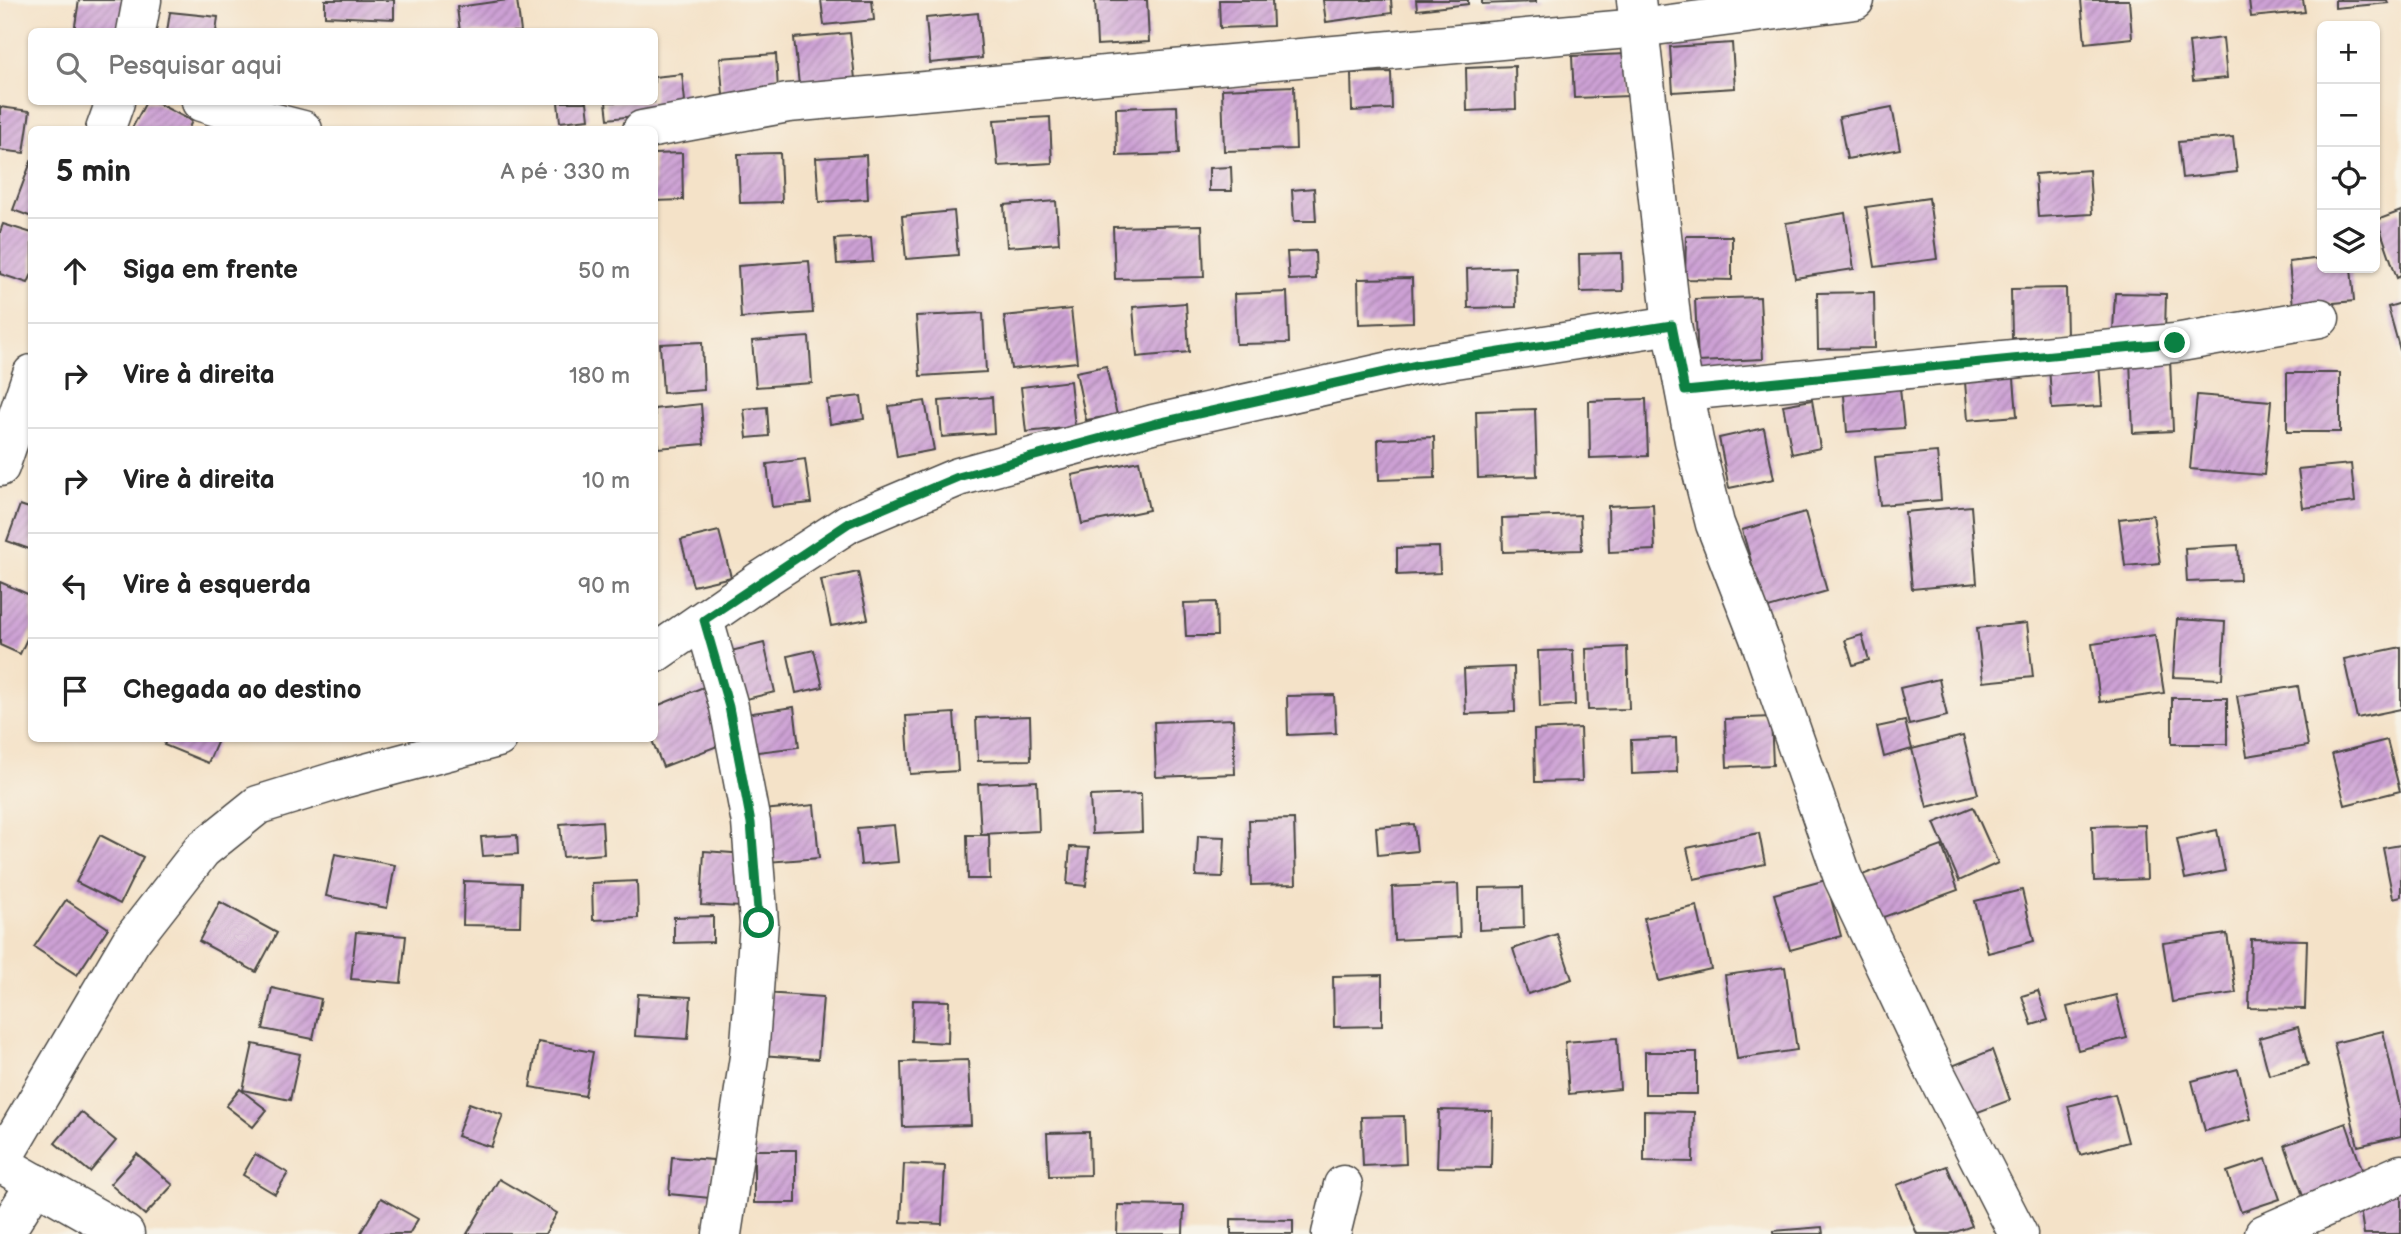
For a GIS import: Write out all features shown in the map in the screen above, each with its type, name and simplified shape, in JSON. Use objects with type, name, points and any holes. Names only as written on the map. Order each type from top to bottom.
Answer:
[{"type":"street","points":[[137,28],[142,0]]},
{"type":"street","points":[[658,127],[788,103],[1637,14],[1855,0]]},
{"type":"street","points":[[1637,14],[1672,325],[1694,441],[1715,524],[1761,643],[1843,878],[1926,1053],[2018,1234]]},
{"type":"street","points":[[106,126],[114,105]]},
{"type":"street","points":[[211,105],[287,126]]},
{"type":"street","points":[[1685,391],[2175,343],[2320,318]]},
{"type":"street","points":[[658,651],[849,523],[958,477],[1153,424],[1417,365],[1672,325]]},
{"type":"street","points":[[0,467],[28,386]]},
{"type":"street","points":[[704,620],[729,707],[751,823],[759,923],[749,1057],[722,1234]]},
{"type":"street","points":[[125,1234],[0,1163],[131,941],[202,850],[258,805],[339,780],[483,742]]},
{"type":"street","points":[[2264,1234],[2401,1174]]},
{"type":"street","points":[[4,1234],[37,1183]]},
{"type":"street","points":[[1331,1234],[1343,1185]]},
{"type":"building","points":[[79,0],[124,0],[120,28],[75,28]]},
{"type":"building","points":[[325,0],[394,0],[394,19],[325,16]]},
{"type":"building","points":[[517,0],[520,28],[460,28],[457,7]]},
{"type":"building","points":[[821,0],[872,0],[874,20],[824,25]]},
{"type":"building","points":[[1095,0],[1147,0],[1149,42],[1097,45]]},
{"type":"building","points":[[1219,0],[1272,0],[1273,26],[1220,28]]},
{"type":"building","points":[[1323,0],[1391,0],[1392,13],[1326,22]]},
{"type":"building","points":[[1416,0],[1468,0],[1468,4],[1417,10]]},
{"type":"building","points":[[1482,0],[1536,0],[1536,2],[1482,4]]},
{"type":"building","points":[[2081,0],[2129,0],[2132,38],[2085,43]]},
{"type":"building","points":[[2249,0],[2303,0],[2305,12],[2251,17]]},
{"type":"building","points":[[2335,0],[2387,0],[2388,3],[2335,8]]},
{"type":"building","points":[[170,12],[218,17],[217,28],[168,28]]},
{"type":"building","points":[[978,13],[982,58],[930,63],[926,18]]},
{"type":"building","points":[[850,33],[855,79],[799,85],[794,38]]},
{"type":"building","points":[[2223,38],[2227,78],[2193,81],[2189,42]]},
{"type":"building","points":[[1732,43],[1735,88],[1673,92],[1670,47]]},
{"type":"building","points":[[776,54],[778,91],[723,95],[720,58]]},
{"type":"building","points":[[1629,54],[1630,96],[1574,98],[1572,56]]},
{"type":"building","points":[[1515,66],[1516,109],[1467,111],[1466,68]]},
{"type":"building","points":[[1391,72],[1392,109],[1352,111],[1351,73]]},
{"type":"building","points":[[682,74],[686,110],[608,119],[606,105],[658,105],[658,77]]},
{"type":"building","points":[[1294,86],[1296,149],[1224,151],[1222,89]]},
{"type":"building","points":[[144,105],[161,105],[192,121],[190,126],[133,126]]},
{"type":"building","points":[[558,105],[587,105],[589,119],[560,122]]},
{"type":"building","points":[[1177,106],[1179,154],[1117,156],[1116,108]]},
{"type":"building","points":[[0,107],[30,111],[24,153],[0,150]]},
{"type":"building","points":[[1892,107],[1900,149],[1847,159],[1839,117]]},
{"type":"building","points":[[1050,117],[1052,163],[998,166],[994,120]]},
{"type":"building","points":[[2233,137],[2237,172],[2182,178],[2178,142]]},
{"type":"building","points":[[682,153],[683,200],[658,201],[658,154]]},
{"type":"building","points":[[780,153],[782,202],[740,203],[738,154]]},
{"type":"building","points":[[866,155],[868,199],[819,202],[816,158]]},
{"type":"building","points":[[1231,167],[1232,191],[1209,191],[1209,168]]},
{"type":"building","points":[[28,170],[28,216],[13,210]]},
{"type":"building","points":[[2089,170],[2092,214],[2038,217],[2035,174]]},
{"type":"building","points":[[1314,188],[1316,221],[1294,221],[1292,190]]},
{"type":"building","points":[[1929,198],[1937,259],[1875,267],[1866,207]]},
{"type":"building","points":[[1056,201],[1059,243],[1007,247],[1004,205]]},
{"type":"building","points":[[954,211],[958,255],[906,259],[902,216]]},
{"type":"building","points":[[2401,211],[2401,276],[2397,278],[2380,229],[2380,219]]},
{"type":"building","points":[[1845,213],[1854,269],[1795,278],[1786,223]]},
{"type":"building","points":[[3,224],[28,232],[28,283],[0,274],[0,232]]},
{"type":"building","points":[[1202,225],[1204,277],[1115,279],[1113,227]]},
{"type":"building","points":[[1686,236],[1732,236],[1732,280],[1685,279]]},
{"type":"building","points":[[871,237],[873,262],[837,264],[835,239]]},
{"type":"building","points":[[1315,251],[1316,279],[1289,280],[1287,252]]},
{"type":"building","points":[[1622,253],[1623,291],[1580,292],[1579,254]]},
{"type":"building","points":[[2317,259],[2317,273],[2351,273],[2354,301],[2293,307],[2289,262]]},
{"type":"building","points":[[809,261],[813,313],[741,318],[738,266]]},
{"type":"building","points":[[1515,267],[1516,307],[1468,308],[1467,269]]},
{"type":"building","points":[[1412,278],[1413,322],[1359,324],[1358,279]]},
{"type":"building","points":[[2066,288],[2067,337],[2012,338],[2011,289]]},
{"type":"building","points":[[1287,292],[1289,343],[1236,344],[1234,294]]},
{"type":"building","points":[[1874,292],[1875,348],[1818,349],[1817,293]]},
{"type":"building","points":[[2115,293],[2166,294],[2165,332],[2113,331]]},
{"type":"building","points":[[1760,297],[1763,359],[1698,362],[1695,299]]},
{"type":"building","points":[[1186,303],[1189,352],[1137,357],[1133,307]]},
{"type":"building","points":[[2401,303],[2401,350],[2400,350],[2388,307]]},
{"type":"building","points":[[1071,309],[1077,362],[1011,369],[1004,316]]},
{"type":"building","points":[[983,313],[986,372],[920,376],[916,316]]},
{"type":"building","points":[[809,337],[812,383],[756,387],[752,341]]},
{"type":"building","points":[[702,342],[704,390],[663,393],[660,344]]},
{"type":"building","points":[[2170,359],[2173,431],[2133,433],[2130,360]]},
{"type":"building","points":[[2099,363],[2102,406],[2052,409],[2049,367]]},
{"type":"building","points":[[1106,366],[1117,415],[1086,420],[1076,372]]},
{"type":"building","points":[[2013,366],[2017,416],[1968,420],[1964,369]]},
{"type":"building","points":[[2287,373],[2340,373],[2340,432],[2287,432]]},
{"type":"building","points":[[1899,378],[1904,428],[1847,432],[1843,383]]},
{"type":"building","points":[[1070,381],[1075,427],[1026,432],[1021,387]]},
{"type":"building","points":[[2197,395],[2271,401],[2264,475],[2190,469]]},
{"type":"building","points":[[861,396],[864,419],[830,424],[827,400]]},
{"type":"building","points":[[992,397],[994,433],[942,437],[939,401]]},
{"type":"building","points":[[1646,399],[1648,456],[1590,458],[1589,401]]},
{"type":"building","points":[[1812,400],[1820,448],[1792,454],[1783,405]]},
{"type":"building","points":[[925,401],[934,450],[897,457],[889,406]]},
{"type":"building","points":[[701,404],[704,444],[658,448],[658,409]]},
{"type":"building","points":[[767,407],[769,436],[747,438],[744,409]]},
{"type":"building","points":[[1535,409],[1537,476],[1478,478],[1476,411]]},
{"type":"building","points":[[1764,428],[1774,479],[1729,488],[1719,438]]},
{"type":"building","points":[[1434,437],[1435,478],[1379,480],[1378,439]]},
{"type":"building","points":[[1937,452],[1941,500],[1880,505],[1875,457]]},
{"type":"building","points":[[805,459],[811,503],[772,507],[767,464]]},
{"type":"building","points":[[1139,461],[1149,510],[1082,524],[1072,475]]},
{"type":"building","points":[[2351,464],[2355,502],[2303,508],[2298,469]]},
{"type":"building","points":[[1653,504],[1655,550],[1609,552],[1608,506]]},
{"type":"building","points":[[20,505],[28,508],[28,549],[7,541]]},
{"type":"building","points":[[1971,506],[1977,583],[1912,589],[1905,512]]},
{"type":"building","points":[[1805,512],[1827,591],[1765,609],[1742,530]]},
{"type":"building","points":[[1580,515],[1582,550],[1503,552],[1502,518]]},
{"type":"building","points":[[2153,515],[2160,563],[2125,566],[2119,519]]},
{"type":"building","points":[[719,531],[731,577],[693,586],[681,540]]},
{"type":"building","points":[[2238,545],[2240,580],[2187,582],[2185,548]]},
{"type":"building","points":[[1439,547],[1440,573],[1397,575],[1397,548]]},
{"type":"building","points":[[858,572],[868,619],[831,626],[821,580]]},
{"type":"building","points":[[0,582],[28,594],[28,637],[20,654],[0,645]]},
{"type":"building","points":[[1216,602],[1217,636],[1186,636],[1184,603]]},
{"type":"building","points":[[2177,619],[2225,622],[2222,679],[2173,677]]},
{"type":"building","points":[[2027,623],[2033,677],[1983,682],[1977,628]]},
{"type":"building","points":[[1862,635],[1869,660],[1853,665],[1845,640]]},
{"type":"building","points":[[2155,635],[2164,693],[2100,702],[2092,644]]},
{"type":"building","points":[[764,643],[775,692],[742,700],[731,651]]},
{"type":"building","points":[[1627,647],[1629,709],[1588,710],[1586,649]]},
{"type":"building","points":[[2401,647],[2401,709],[2357,718],[2344,659]]},
{"type":"building","points":[[814,650],[823,687],[796,693],[788,656]]},
{"type":"building","points":[[1573,650],[1575,705],[1540,707],[1538,651]]},
{"type":"building","points":[[1514,667],[1515,712],[1466,714],[1464,669]]},
{"type":"building","points":[[1939,679],[1947,716],[1909,725],[1900,688]]},
{"type":"building","points":[[706,686],[728,742],[663,767],[653,742],[658,742],[658,705]]},
{"type":"building","points":[[2298,686],[2308,746],[2247,756],[2237,696]]},
{"type":"building","points":[[1334,695],[1336,733],[1288,735],[1287,696]]},
{"type":"building","points":[[2172,698],[2227,698],[2227,744],[2172,744]]},
{"type":"building","points":[[794,707],[799,747],[750,753],[745,714]]},
{"type":"building","points":[[954,713],[958,771],[910,774],[906,716]]},
{"type":"building","points":[[1030,716],[1031,760],[978,761],[976,718]]},
{"type":"building","points":[[1771,717],[1773,765],[1727,767],[1725,719]]},
{"type":"building","points":[[1233,719],[1235,774],[1156,777],[1154,722]]},
{"type":"building","points":[[1905,721],[1912,749],[1884,757],[1877,727]]},
{"type":"building","points":[[1580,728],[1582,781],[1535,782],[1534,730]]},
{"type":"building","points":[[1963,736],[1978,794],[1927,807],[1912,749]]},
{"type":"building","points":[[1676,738],[1677,772],[1632,774],[1631,740]]},
{"type":"building","points":[[2387,740],[2400,791],[2345,805],[2332,754]]},
{"type":"building","points":[[165,742],[217,742],[208,763],[164,745]]},
{"type":"building","points":[[1037,781],[1039,831],[981,834],[978,784]]},
{"type":"building","points":[[1141,794],[1142,832],[1092,834],[1090,796]]},
{"type":"building","points":[[814,805],[819,858],[767,862],[763,810]]},
{"type":"building","points":[[1973,807],[1998,863],[1959,881],[1934,823]]},
{"type":"building","points":[[1294,819],[1296,884],[1251,885],[1249,820]]},
{"type":"building","points":[[602,821],[604,854],[563,857],[560,824]]},
{"type":"building","points":[[1414,824],[1417,851],[1378,855],[1376,827]]},
{"type":"building","points":[[894,825],[898,862],[861,865],[857,828]]},
{"type":"building","points":[[2145,825],[2147,879],[2094,881],[2092,826]]},
{"type":"building","points":[[2217,830],[2225,871],[2185,879],[2177,839]]},
{"type":"building","points":[[1759,833],[1765,864],[1694,879],[1687,848]]},
{"type":"building","points":[[100,835],[143,857],[120,904],[76,882]]},
{"type":"building","points":[[517,835],[518,854],[483,856],[481,837]]},
{"type":"building","points":[[967,835],[989,835],[990,879],[968,879]]},
{"type":"building","points":[[1198,836],[1225,837],[1223,877],[1196,876]]},
{"type":"building","points":[[2401,845],[2401,896],[2393,898],[2383,848]]},
{"type":"building","points":[[1942,846],[1958,890],[1878,919],[1862,875]]},
{"type":"building","points":[[1070,847],[1089,848],[1086,886],[1067,884]]},
{"type":"building","points":[[704,851],[746,854],[743,907],[701,905]]},
{"type":"building","points":[[335,854],[395,865],[387,908],[326,896]]},
{"type":"building","points":[[1826,880],[1841,936],[1790,950],[1774,894]]},
{"type":"building","points":[[464,881],[521,883],[520,926],[463,925]]},
{"type":"building","points":[[637,881],[638,918],[593,920],[592,883]]},
{"type":"building","points":[[1458,884],[1460,937],[1394,940],[1392,887]]},
{"type":"building","points":[[1523,887],[1524,928],[1479,930],[1479,888]]},
{"type":"building","points":[[2022,890],[2034,941],[1988,953],[1975,901]]},
{"type":"building","points":[[66,900],[108,928],[77,975],[34,947]]},
{"type":"building","points":[[220,902],[277,933],[256,972],[199,941]]},
{"type":"building","points":[[1697,906],[1711,969],[1659,981],[1644,918]]},
{"type":"building","points":[[713,916],[713,942],[674,943],[674,917]]},
{"type":"building","points":[[356,932],[406,936],[401,983],[351,979]]},
{"type":"building","points":[[1557,934],[1572,979],[1528,994],[1513,949]]},
{"type":"building","points":[[2227,934],[2236,993],[2172,1002],[2163,943]]},
{"type":"building","points":[[2251,939],[2307,940],[2305,1009],[2249,1008]]},
{"type":"building","points":[[1785,967],[1797,1050],[1737,1059],[1725,975]]},
{"type":"building","points":[[1382,975],[1382,1026],[1334,1027],[1333,976]]},
{"type":"building","points":[[272,988],[321,999],[313,1039],[263,1029]]},
{"type":"building","points":[[2038,991],[2048,1020],[2032,1025],[2022,996]]},
{"type":"building","points":[[764,993],[823,997],[818,1059],[760,1055]]},
{"type":"building","points":[[638,994],[691,997],[688,1039],[635,1036]]},
{"type":"building","points":[[2116,995],[2127,1038],[2078,1050],[2067,1007]]},
{"type":"building","points":[[913,1000],[949,1001],[948,1043],[912,1041]]},
{"type":"building","points":[[2298,1027],[2308,1065],[2269,1075],[2259,1038]]},
{"type":"building","points":[[2383,1031],[2401,1111],[2401,1136],[2358,1146],[2334,1043]]},
{"type":"building","points":[[1617,1038],[1620,1089],[1569,1094],[1565,1042]]},
{"type":"building","points":[[538,1042],[593,1052],[585,1096],[530,1087]]},
{"type":"building","points":[[253,1044],[300,1054],[290,1100],[243,1090]]},
{"type":"building","points":[[1992,1050],[2010,1100],[1970,1115],[1952,1066]]},
{"type":"building","points":[[1645,1052],[1697,1052],[1697,1094],[1645,1094]]},
{"type":"building","points":[[968,1060],[971,1125],[903,1127],[901,1062]]},
{"type":"building","points":[[2238,1069],[2251,1119],[2205,1131],[2192,1081]]},
{"type":"building","points":[[240,1089],[267,1110],[253,1127],[226,1106]]},
{"type":"building","points":[[2115,1094],[2128,1142],[2080,1155],[2068,1106]]},
{"type":"building","points":[[469,1103],[503,1115],[491,1147],[457,1136]]},
{"type":"building","points":[[1439,1110],[1492,1111],[1491,1168],[1437,1167]]},
{"type":"building","points":[[1644,1111],[1694,1112],[1693,1162],[1644,1161]]},
{"type":"building","points":[[81,1112],[116,1141],[90,1172],[55,1143]]},
{"type":"building","points":[[1404,1116],[1406,1164],[1363,1166],[1361,1117]]},
{"type":"building","points":[[2346,1123],[2365,1178],[2304,1199],[2285,1145]]},
{"type":"building","points":[[1089,1132],[1090,1175],[1049,1176],[1047,1133]]},
{"type":"building","points":[[754,1150],[796,1150],[796,1203],[754,1203]]},
{"type":"building","points":[[137,1154],[173,1185],[145,1215],[110,1184]]},
{"type":"building","points":[[255,1154],[288,1173],[275,1194],[243,1175]]},
{"type":"building","points":[[672,1157],[713,1160],[710,1198],[669,1194]]},
{"type":"building","points":[[2266,1159],[2280,1199],[2241,1212],[2227,1172]]},
{"type":"building","points":[[904,1164],[945,1166],[942,1224],[901,1222]]},
{"type":"building","points":[[1947,1166],[1972,1226],[1950,1234],[1917,1234],[1897,1185]]},
{"type":"building","points":[[499,1179],[557,1213],[545,1234],[467,1234]]},
{"type":"building","points":[[2401,1189],[2401,1234],[2364,1234],[2358,1195]]},
{"type":"building","points":[[381,1198],[418,1219],[409,1234],[360,1234]]},
{"type":"building","points":[[1118,1205],[1184,1206],[1183,1234],[1117,1234]]},
{"type":"building","points":[[1231,1219],[1293,1220],[1293,1234],[1231,1234]]},
{"type":"building","points":[[1822,1227],[1823,1234],[1774,1234],[1774,1231]]},
{"type":"route","points":[[759,923],[751,823],[729,707],[704,620],[849,523],[958,477],[1153,424],[1417,365],[1672,325],[1685,391],[2175,343]]}]
